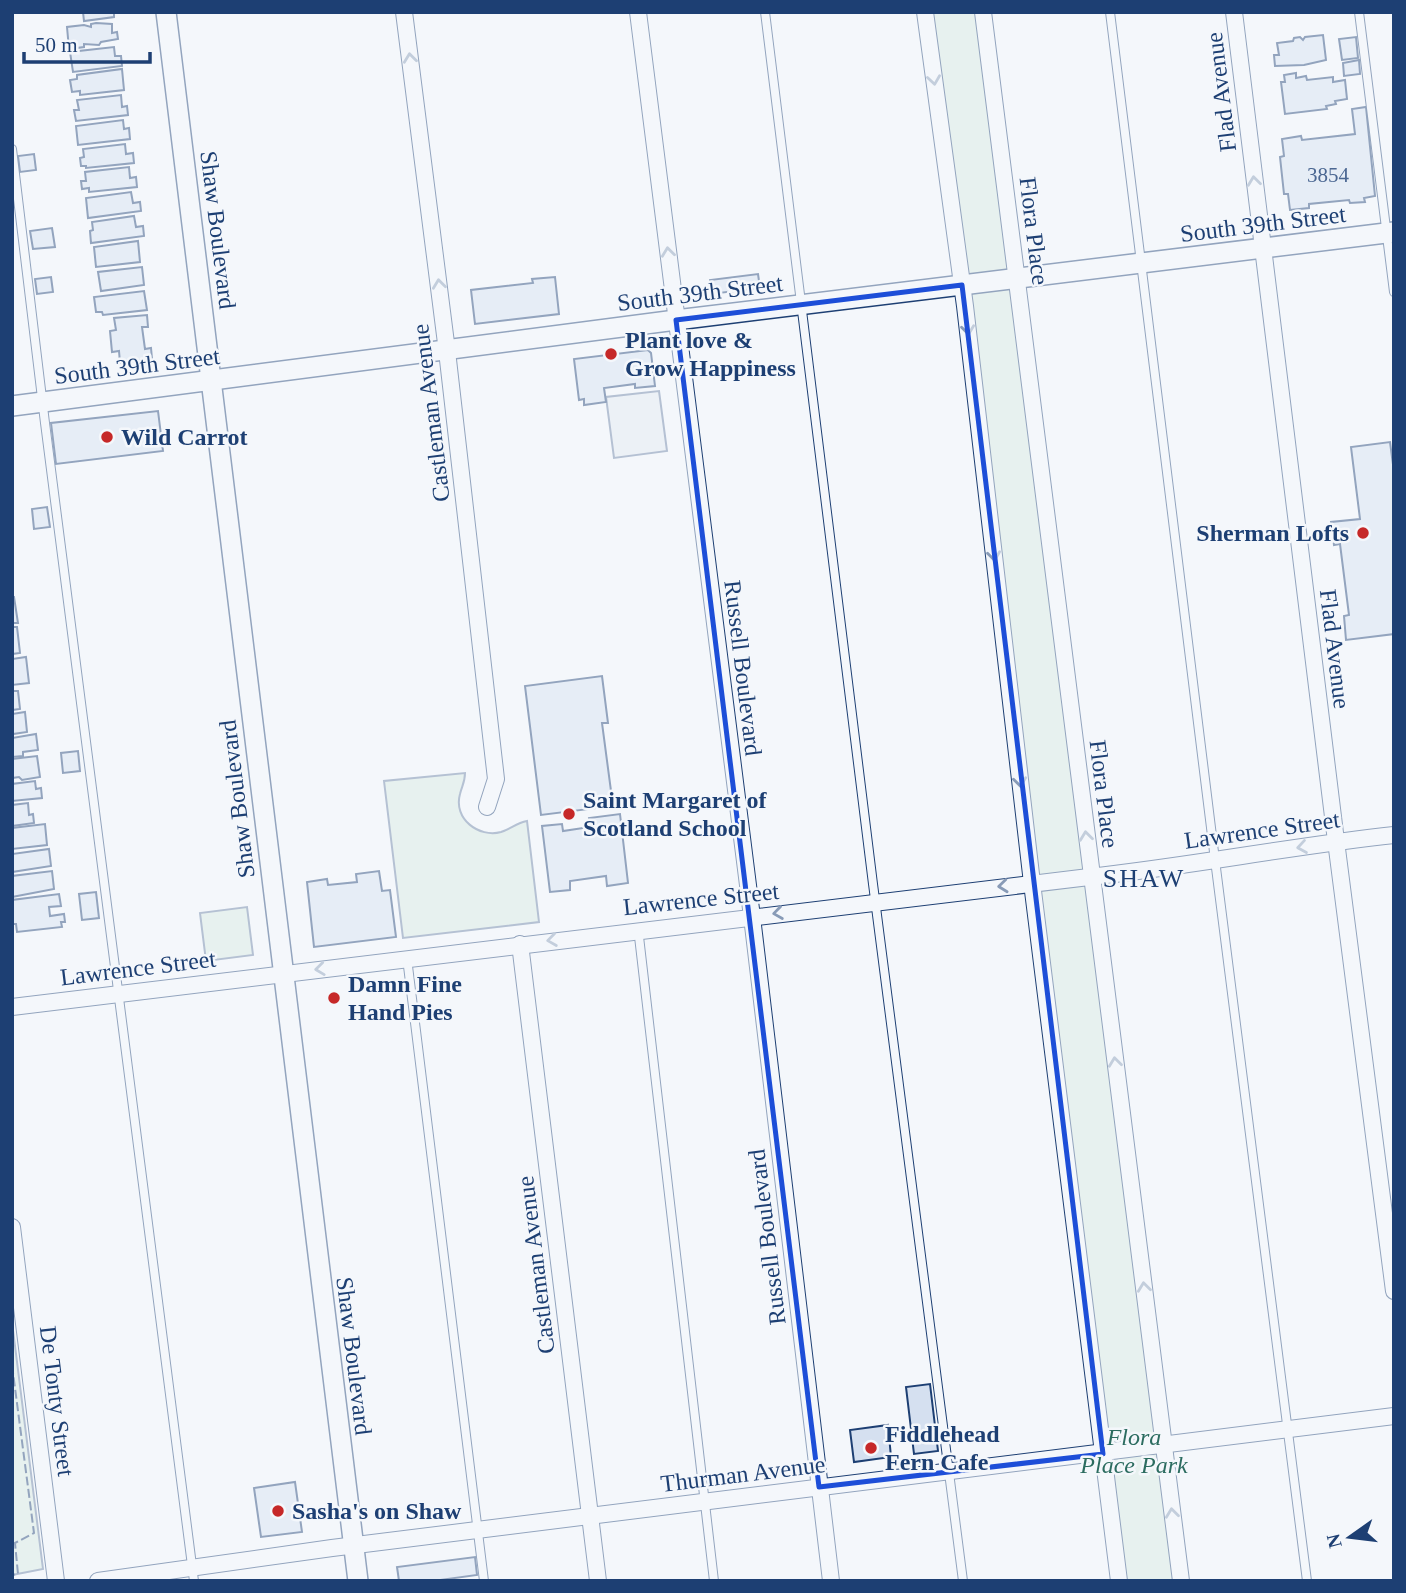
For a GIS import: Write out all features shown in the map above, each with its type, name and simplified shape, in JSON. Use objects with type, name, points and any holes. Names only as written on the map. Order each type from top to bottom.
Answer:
[{"type":"street","name":"Shaw Boulevard","points":[[166,12],[358,1581]]},
{"type":"street","name":"Castleman Avenue","points":[[404,12],[447,351],[496,779],[487,807]]},
{"type":"street","name":"Russell Boulevard","points":[[638,12],[752,917],[831,1581]]},
{"type":"street","points":[[925,12],[962,285],[1032,883],[1119,1581]]},
{"type":"street","name":"Flora Place","points":[[983,12],[1181,1581]]},
{"type":"street","name":"Flad Avenue","points":[[1234,12],[1394,1291]]},
{"type":"street","name":"South 39th Street","points":[[12,406],[676,320],[1390,233]]},
{"type":"street","name":"Lawrence Street","points":[[12,1007],[638,928],[1091,877],[1394,835]]},
{"type":"street","name":"Castleman Avenue","points":[[520,944],[598,1581]]},
{"type":"street","name":"De Tonty Street","points":[[12,1227],[56,1581]]},
{"type":"street","name":"Thurman Avenue","points":[[98,1581],[193,1575],[353,1545],[1394,1416]]},
{"type":"lane","points":[[765,12],[963,1581]]},
{"type":"lane","points":[[1110,12],[1307,1581]]},
{"type":"lane","points":[[1359,12],[1390,233],[1394,292]]},
{"type":"lane","points":[[12,149],[193,1575]]},
{"type":"lane","points":[[638,928],[714,1581]]},
{"type":"lane","points":[[407,958],[484,1581]]},
{"type":"highlighted area","points":[[962,285],[1103,1454],[819,1487],[676,320]]},
{"type":"green space","name":"Flora Place Park","points":[[925,12],[983,12],[1181,1581],[1119,1581]]},
{"type":"green space","points":[[465,773],[459,803],[464,819],[470,825],[493,833],[527,821],[539,922],[403,938],[384,781]]},
{"type":"green space","points":[[247,907],[253,955],[206,961],[200,913]]},
{"type":"green space","points":[[12,1322],[43,1569],[12,1575]]},
{"type":"shaded area","points":[[659,391],[667,451],[614,458],[606,397]]},
{"type":"building","points":[[83,12],[114,12],[114,17],[84,21]]},
{"type":"building","points":[[91,24],[112,24],[112,33],[117,32],[118,39],[69,49],[67,27],[91,27]]},
{"type":"building","points":[[1323,35],[1326,60],[1304,65],[1275,66],[1274,55],[1279,55],[1277,43]]},
{"type":"building","points":[[1356,37],[1358,58],[1342,60],[1339,39]]},
{"type":"building","points":[[114,47],[115,56],[121,56],[122,66],[73,72],[70,52]]},
{"type":"building","points":[[1359,60],[1360,74],[1344,76],[1343,63]]},
{"type":"building","points":[[122,69],[124,90],[80,95],[80,91],[72,92],[70,80],[77,79],[77,75]]},
{"type":"building","points":[[1296,73],[1296,78],[1306,76],[1307,80],[1333,77],[1333,82],[1345,80],[1347,99],[1335,101],[1336,104],[1326,106],[1327,109],[1285,114],[1281,82],[1285,82],[1284,75]]},
{"type":"building","points":[[121,95],[122,107],[127,106],[128,115],[76,121],[74,110],[79,110],[77,100]]},
{"type":"building","points":[[1366,107],[1375,196],[1364,198],[1365,202],[1350,203],[1349,200],[1309,204],[1309,208],[1290,210],[1288,194],[1284,194],[1280,157],[1284,156],[1282,139],[1301,136],[1302,140],[1355,134],[1352,109]]},
{"type":"building","points":[[123,120],[124,129],[129,128],[130,139],[78,145],[76,126]]},
{"type":"building","points":[[125,144],[126,154],[133,153],[134,163],[86,168],[81,166],[83,149]]},
{"type":"building","points":[[34,154],[36,170],[20,172],[18,156]]},
{"type":"building","points":[[129,167],[130,178],[136,177],[137,187],[89,192],[89,188],[82,189],[81,181],[86,181],[85,172]]},
{"type":"building","points":[[131,192],[133,203],[140,202],[141,211],[88,218],[86,198]]},
{"type":"building","points":[[134,216],[136,227],[143,226],[144,236],[91,243],[92,222]]},
{"type":"building","points":[[52,228],[55,247],[33,249],[30,231]]},
{"type":"building","points":[[138,241],[140,262],[96,267],[94,247]]},
{"type":"building","points":[[142,267],[144,285],[101,291],[98,272]]},
{"type":"building","points":[[758,274],[760,288],[711,294],[710,280]]},
{"type":"building","points":[[51,277],[53,292],[37,294],[35,279]]},
{"type":"building","points":[[555,277],[559,314],[475,324],[471,290],[533,283],[532,279]]},
{"type":"building","points":[[144,291],[147,310],[103,315],[102,312],[96,312],[94,297]]},
{"type":"building","points":[[147,315],[148,327],[142,327],[145,349],[151,348],[152,359],[120,363],[119,351],[112,352],[110,331],[116,330],[114,318]]},
{"type":"building","points":[[648,350],[651,353],[655,386],[635,388],[635,384],[604,388],[606,402],[584,405],[584,399],[579,400],[574,359]]},
{"type":"building","name":"Wild Carrot","points":[[158,411],[163,451],[56,464],[51,423]]},
{"type":"building","name":"Sherman Lofts","points":[[1390,442],[1394,472],[1394,634],[1346,640],[1344,616],[1349,615],[1340,544],[1334,545],[1331,522],[1360,519],[1351,447]]},
{"type":"building","points":[[47,507],[50,527],[34,529],[32,509]]},
{"type":"building","points":[[14,597],[18,623],[12,623]]},
{"type":"building","points":[[12,627],[17,627],[20,653],[12,654]]},
{"type":"building","points":[[26,657],[29,683],[12,685],[12,659]]},
{"type":"building","points":[[602,676],[608,723],[602,723],[613,806],[541,815],[525,686]]},
{"type":"building","points":[[12,691],[18,691],[20,709],[12,710]]},
{"type":"building","points":[[25,712],[27,732],[13,734],[12,714]]},
{"type":"building","points":[[36,734],[38,750],[12,757],[12,738]]},
{"type":"building","points":[[78,751],[80,771],[63,773],[61,753]]},
{"type":"building","points":[[37,756],[40,777],[22,780],[19,777],[12,778],[12,759]]},
{"type":"building","points":[[35,781],[36,789],[41,788],[42,798],[12,801],[12,784]]},
{"type":"building","points":[[28,803],[29,815],[33,814],[34,823],[12,826],[12,805]]},
{"type":"building","name":"Saint Margaret of Scotland School","points":[[620,814],[628,883],[607,886],[606,876],[570,881],[570,890],[550,892],[542,826],[562,824],[563,831],[590,827],[589,818]]},
{"type":"building","points":[[45,824],[47,845],[12,849],[12,828]]},
{"type":"building","points":[[49,849],[51,866],[12,872],[12,854]]},
{"type":"building","points":[[52,871],[54,889],[12,897],[12,876]]},
{"type":"building","points":[[379,871],[382,891],[390,890],[396,937],[314,947],[307,882],[327,879],[328,885],[357,882],[356,874]]},
{"type":"building","points":[[96,892],[99,918],[82,920],[79,894]]},
{"type":"building","points":[[59,894],[61,906],[49,907],[50,916],[64,914],[65,922],[61,922],[62,927],[17,932],[16,924],[12,924],[12,900]]},
{"type":"building","points":[[930,1384],[938,1451],[914,1454],[906,1387]]},
{"type":"building","name":"Fiddlehead Fern Cafe","points":[[888,1425],[891,1457],[854,1462],[850,1430]]},
{"type":"building","points":[[295,1482],[302,1532],[261,1537],[254,1488]]},
{"type":"building","points":[[475,1557],[477,1575],[433,1581],[399,1581],[397,1567]]},
{"type":"fence","points":[[12,1365],[34,1533],[15,1543],[18,1574],[12,1575]]},
{"type":"place","name":"Plant love & Grow Happiness","points":[[611,354]]},
{"type":"place","name":"Wild Carrot","points":[[107,437]]},
{"type":"place","name":"Sherman Lofts","points":[[1363,533]]},
{"type":"place","name":"Saint Margaret of Scotland School","points":[[569,814]]},
{"type":"place","name":"Damn Fine Hand Pies","points":[[334,998]]},
{"type":"place","name":"Fiddlehead Fern Cafe","points":[[871,1448]]},
{"type":"place","name":"Sasha's on Shaw","points":[[278,1511]]},
{"type":"district","name":"SHAW","points":[[1144,878]]}]
